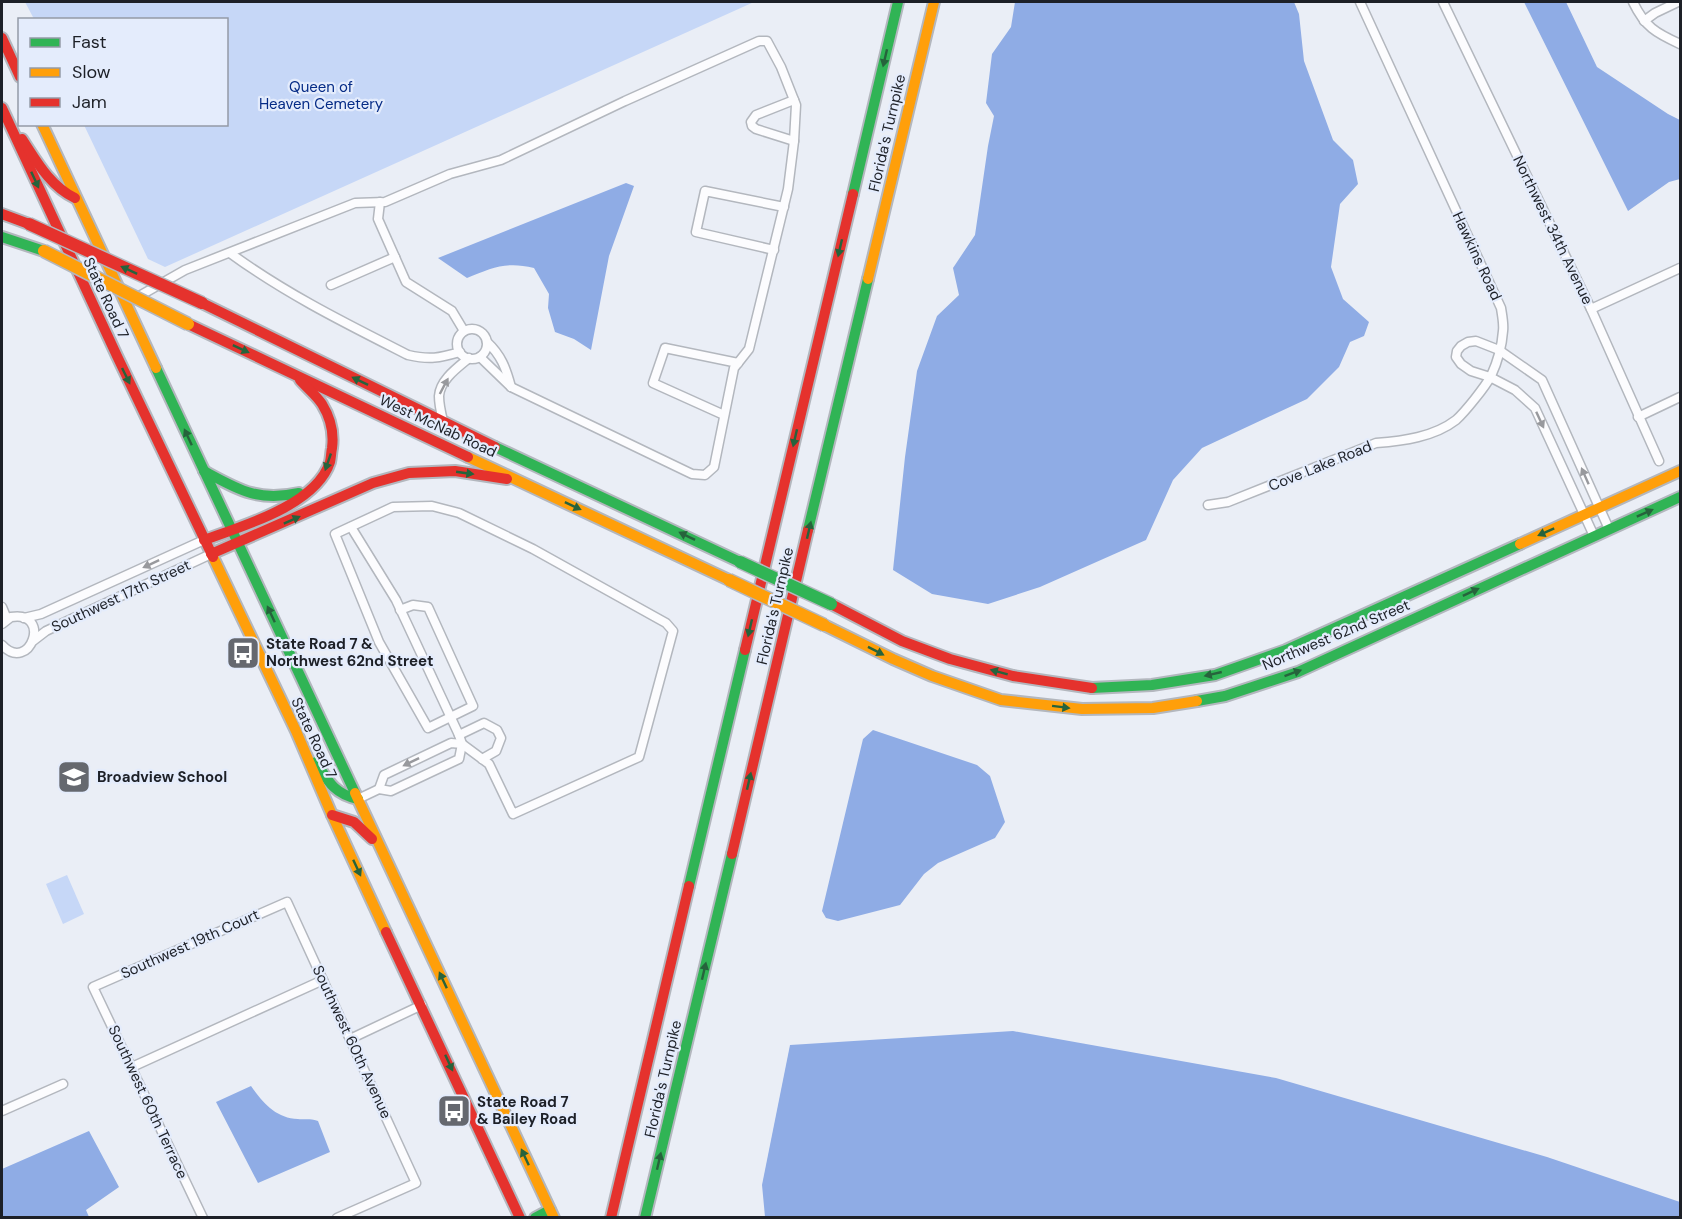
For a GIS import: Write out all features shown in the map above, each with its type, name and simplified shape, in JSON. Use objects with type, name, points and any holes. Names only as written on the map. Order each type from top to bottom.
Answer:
[{"type":"main road","name":"Florida's Turnpike","points":[[611,1218],[898,2]]},
{"type":"main road","name":"Florida's Turnpike","points":[[645,1218],[934,2]]},
{"type":"main road","points":[[2,38],[18,73]]},
{"type":"main road","points":[[3,111],[54,185],[75,198]]},
{"type":"main road","name":"State Road 7","points":[[3,111],[296,731],[332,815],[520,1218]]},
{"type":"main road","name":"State Road 7","points":[[43,126],[552,1214]]},
{"type":"main road","name":"West McNab Road","points":[[2,214],[29,224],[202,303],[538,468],[831,604]]},
{"type":"main road","name":"West McNab Road","points":[[2,237],[44,251],[188,324],[729,580]]},
{"type":"main road","points":[[204,540],[291,504],[321,478],[330,463],[333,444],[331,428],[324,407],[295,375]]},
{"type":"main road","points":[[204,471],[257,497],[286,497],[309,490]]},
{"type":"main road","points":[[211,554],[374,483],[409,473],[455,471],[520,481]]},
{"type":"main road","name":"Northwest 62nd Street","points":[[831,604],[902,641],[950,659],[1013,676],[1095,688],[1152,685],[1215,675],[1286,650],[1680,471]]},
{"type":"main road","name":"Northwest 62nd Street","points":[[729,580],[893,659],[932,676],[1001,700],[1082,710],[1153,708],[1225,696],[1298,672],[1680,497]]},
{"type":"main road","points":[[296,731],[334,789],[346,798],[358,799]]},
{"type":"main road","points":[[332,815],[347,818],[360,825],[384,854]]},
{"type":"main road","points":[[535,1218],[552,1214]]},
{"type":"street","name":"Hawkins Road","points":[[1360,2],[1501,308],[1503,330],[1499,350]]},
{"type":"street","name":"Northwest 34th Avenue","points":[[1443,2],[1591,309],[1659,461]]},
{"type":"street","points":[[1634,2],[1644,21],[1656,32],[1680,44]]},
{"type":"street","points":[[1644,21],[1678,2]]},
{"type":"street","points":[[125,304],[185,270],[355,203],[385,202],[450,174],[501,160],[625,100],[759,41],[767,41],[796,105],[794,141],[788,189],[774,250],[749,349],[734,368],[714,467],[705,475],[692,474],[512,387],[480,357]]},
{"type":"street","points":[[794,100],[756,116],[751,122],[756,129],[794,141]]},
{"type":"street","points":[[774,250],[696,232],[705,191],[784,207]]},
{"type":"street","points":[[380,202],[378,219],[406,282],[452,311],[464,331]]},
{"type":"street","points":[[230,254],[309,305],[408,355],[425,359],[460,352]]},
{"type":"street","points":[[331,285],[395,257]]},
{"type":"street","points":[[1591,309],[1680,268]]},
{"type":"street","points":[[479,330],[486,337],[486,350],[480,357],[473,359],[465,357],[460,352],[457,343],[464,331],[479,330]]},
{"type":"street","points":[[1594,536],[1535,408],[1515,390],[1490,377],[1470,371],[1461,364],[1456,357],[1461,346],[1476,341],[1499,350],[1542,380],[1609,529]]},
{"type":"street","points":[[487,342],[497,352],[506,367],[512,387]]},
{"type":"street","points":[[724,415],[653,383],[665,348],[738,363]]},
{"type":"street","name":"Cove Lake Road","points":[[1208,505],[1228,502],[1376,443],[1416,437],[1456,420],[1490,377],[1499,350]]},
{"type":"street","name":"West McNab Road","points":[[443,421],[439,398],[441,387],[469,358]]},
{"type":"street","points":[[1638,417],[1680,397]]},
{"type":"street","points":[[379,789],[384,775],[451,743],[462,744],[489,764],[513,814],[639,757],[673,631],[666,623],[553,560],[459,513],[432,506],[393,507],[335,534],[379,642],[428,728],[473,706],[428,607],[413,605],[400,610]]},
{"type":"street","points":[[351,527],[400,610],[462,744],[459,759],[391,791],[379,789],[358,799]]},
{"type":"street","name":"Southwest 17th Street","points":[[4,621],[15,616],[24,618],[41,614],[204,540]]},
{"type":"street","name":"Southwest 17th Street","points":[[2,647],[16,653],[22,651],[46,631],[211,554]]},
{"type":"street","points":[[131,573],[133,589]]},
{"type":"street","points":[[2,607],[4,621]]},
{"type":"street","points":[[24,618],[32,625],[33,641]]},
{"type":"street","points":[[459,735],[484,723],[497,730],[501,738],[496,751],[482,759]]},
{"type":"street","points":[[436,750],[444,766]]},
{"type":"street","name":"Southwest 60th Avenue","points":[[287,902],[416,1183],[337,1218]]},
{"type":"street","name":"Southwest 19th Court","points":[[93,987],[287,902]]},
{"type":"street","points":[[132,1067],[323,980]]},
{"type":"street","name":"Southwest 60th Terrace","points":[[93,987],[203,1218]]},
{"type":"street","points":[[350,1039],[422,1005]]},
{"type":"street","points":[[2,1111],[63,1084]]},
{"type":"green space","name":"Queen of Heaven Cemetery","points":[[25,2],[754,2],[165,267],[148,259],[84,126],[228,126],[228,18],[33,18]]},
{"type":"green space","points":[[67,875],[84,914],[63,924],[46,884]]},
{"type":"water","points":[[1015,2],[1294,2],[1299,14],[1304,61],[1333,140],[1353,160],[1358,184],[1340,204],[1331,267],[1343,299],[1369,322],[1364,336],[1350,342],[1339,367],[1307,399],[1202,448],[1173,480],[1146,540],[1040,587],[988,604],[932,594],[893,570],[917,371],[937,316],[959,295],[953,268],[975,235],[994,116],[986,103],[992,54],[1011,27]]},
{"type":"water","points":[[1524,2],[1566,2],[1597,67],[1680,120],[1680,179],[1669,182],[1628,211]]},
{"type":"water","points":[[626,183],[634,186],[609,256],[591,350],[574,339],[555,332],[548,308],[549,294],[534,268],[507,265],[467,278],[438,258]]},
{"type":"water","points":[[873,730],[977,765],[990,776],[1005,822],[995,838],[938,863],[924,874],[900,905],[838,921],[826,918],[822,911],[863,739]]},
{"type":"water","points":[[1013,1031],[1276,1078],[1547,1157],[1680,1202],[1680,1217],[765,1217],[762,1185],[790,1045]]},
{"type":"water","points":[[251,1086],[265,1104],[277,1113],[290,1118],[318,1121],[330,1152],[258,1183],[216,1102]]},
{"type":"water","points":[[89,1131],[119,1187],[86,1210],[89,1217],[2,1217],[2,1169]]},
{"type":"traffic: fast","points":[[853,194],[898,2]]},
{"type":"traffic: fast","points":[[2,237],[44,251]]},
{"type":"traffic: fast","points":[[808,530],[868,279]]},
{"type":"traffic: fast","points":[[156,368],[355,793]]},
{"type":"traffic: fast","points":[[495,447],[740,562]]},
{"type":"traffic: fast","points":[[204,471],[239,489],[260,495],[299,493]]},
{"type":"traffic: fast","points":[[1197,701],[1225,696],[1298,672],[1680,497]]},
{"type":"traffic: fast","points":[[1092,688],[1152,685],[1215,675],[1286,650],[1520,544]]},
{"type":"traffic: fast","points":[[740,562],[831,604]]},
{"type":"traffic: fast","points":[[689,886],[745,650]]},
{"type":"traffic: fast","points":[[316,762],[328,781],[337,790],[358,799]]},
{"type":"traffic: fast","points":[[645,1218],[732,854]]},
{"type":"traffic: fast","points":[[535,1218],[550,1210]]},
{"type":"traffic: slow","points":[[868,279],[934,2]]},
{"type":"traffic: slow","points":[[43,126],[156,368]]},
{"type":"traffic: slow","points":[[44,251],[188,324]]},
{"type":"traffic: slow","points":[[468,457],[729,580]]},
{"type":"traffic: slow","points":[[1520,544],[1680,471]]},
{"type":"traffic: slow","points":[[213,557],[296,731],[386,932]]},
{"type":"traffic: slow","points":[[729,580],[824,625]]},
{"type":"traffic: slow","points":[[824,625],[932,676],[1001,700],[1082,709],[1153,708],[1197,701]]},
{"type":"traffic: slow","points":[[355,793],[554,1218]]},
{"type":"traffic: jam","points":[[2,38],[18,73]]},
{"type":"traffic: jam","points":[[2,108],[213,557]]},
{"type":"traffic: jam","points":[[22,139],[51,180],[75,198]]},
{"type":"traffic: jam","points":[[745,650],[853,194]]},
{"type":"traffic: jam","points":[[2,214],[29,224]]},
{"type":"traffic: jam","points":[[29,224],[202,303]]},
{"type":"traffic: jam","points":[[202,303],[495,447]]},
{"type":"traffic: jam","points":[[188,324],[468,457]]},
{"type":"traffic: jam","points":[[204,540],[276,512],[310,490],[322,477],[330,460],[331,425],[322,404],[300,380]]},
{"type":"traffic: jam","points":[[211,554],[373,483],[409,473],[455,471],[507,479]]},
{"type":"traffic: jam","points":[[732,854],[808,530]]},
{"type":"traffic: jam","points":[[831,604],[902,641],[950,659],[1013,676],[1092,688]]},
{"type":"traffic: jam","points":[[332,815],[354,822],[372,839]]},
{"type":"traffic: jam","points":[[611,1218],[689,886]]},
{"type":"traffic: jam","points":[[386,932],[520,1218]]},
{"type":"place","name":"State Road 7 & Northwest 62nd Street","points":[[243,653]]},
{"type":"place","name":"Broadview School","points":[[74,777]]},
{"type":"place","name":"State Road 7 & Bailey Road","points":[[454,1111]]}]
